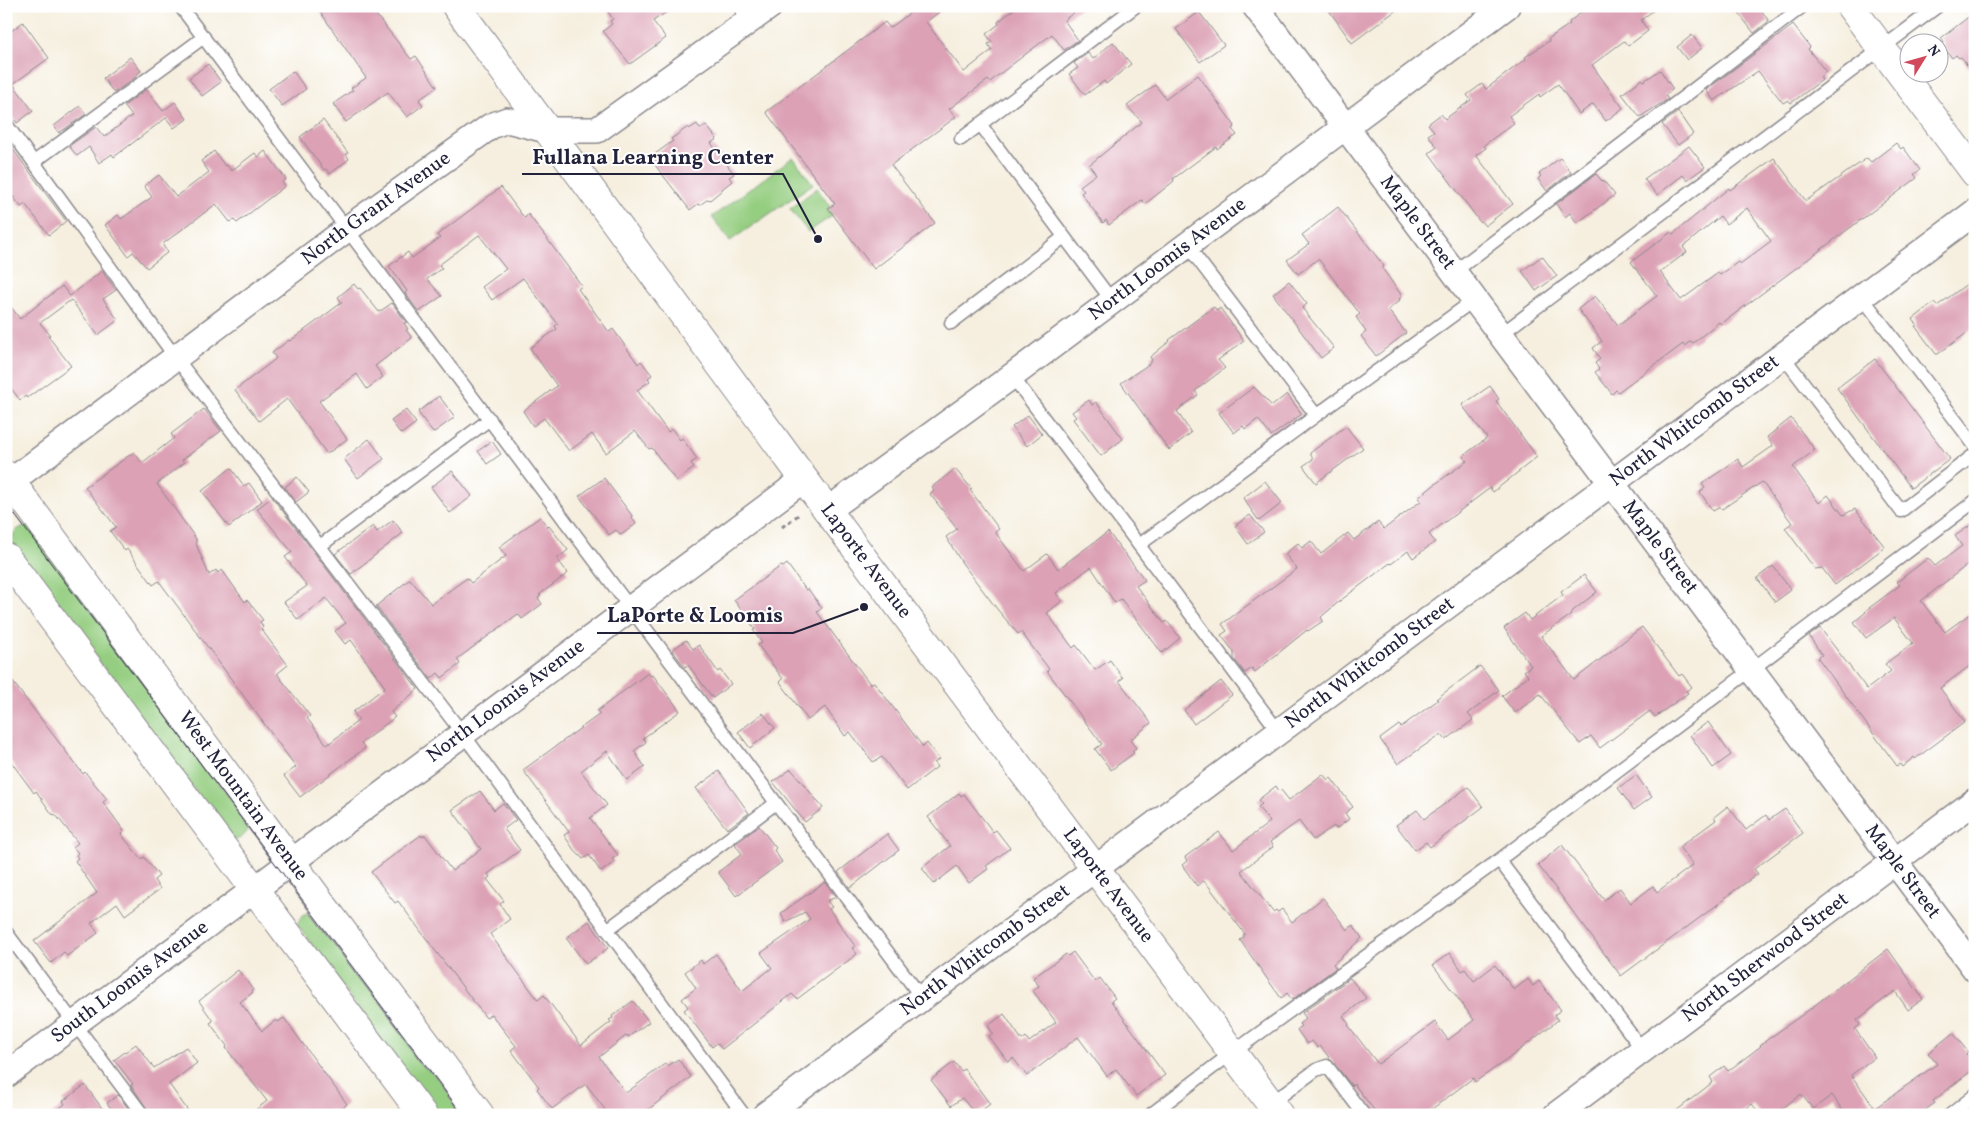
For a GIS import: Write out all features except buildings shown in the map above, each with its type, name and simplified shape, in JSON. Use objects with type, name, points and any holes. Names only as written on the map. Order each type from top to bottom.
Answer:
[{"type":"street","name":"Laporte Avenue","points":[[456,6],[804,479],[1274,1109]]},
{"type":"street","name":"North Grant Avenue","points":[[8,480],[176,358],[347,229],[491,126],[507,120],[546,130],[597,130],[744,14],[770,6]]},
{"type":"street","name":"Maple Street","points":[[1255,6],[1975,969]]},
{"type":"street","name":"North Loomis Avenue","points":[[828,510],[1113,302],[1507,6]]},
{"type":"street","points":[[1850,6],[1975,173]]},
{"type":"street","name":"North Whitcomb Street","points":[[765,1115],[1975,212]]},
{"type":"street","name":"North Loomis Avenue","points":[[256,890],[804,479]]},
{"type":"street","name":"West Mountain Avenue","points":[[8,480],[480,1115]]},
{"type":"street","points":[[6,557],[422,1115]]},
{"type":"street","name":"North Sherwood Street","points":[[1556,1115],[1975,801]]},
{"type":"street","name":"South Loomis Avenue","points":[[6,1075],[256,890]]},
{"type":"lane","points":[[180,6],[922,998]]},
{"type":"lane","points":[[961,139],[1136,6]]},
{"type":"lane","points":[[1454,272],[1803,6]]},
{"type":"lane","points":[[1500,335],[1938,6]]},
{"type":"lane","points":[[34,162],[204,38]]},
{"type":"lane","points":[[6,124],[176,358],[463,734],[744,1115]]},
{"type":"lane","points":[[980,124],[1113,302]]},
{"type":"lane","points":[[951,323],[1064,237]]},
{"type":"lane","points":[[1187,245],[1316,415]]},
{"type":"lane","points":[[1862,297],[1975,446]]},
{"type":"lane","points":[[1139,544],[1474,300]]},
{"type":"lane","points":[[1783,356],[1901,511],[1975,454]]},
{"type":"lane","points":[[1012,376],[1278,732]]},
{"type":"lane","points":[[320,546],[490,419]]},
{"type":"lane","points":[[1150,1115],[1232,1053],[1499,860],[1975,501]]},
{"type":"lane","points":[[607,930],[776,803]]},
{"type":"lane","points":[[1499,860],[1642,1049]]},
{"type":"lane","points":[[6,932],[143,1115]]},
{"type":"lane","points":[[1274,1109],[1316,1070],[1327,1066],[1364,1115]]},
{"type":"lane","points":[[1950,1115],[1975,1096]]},
{"type":"green space","points":[[793,157],[813,184],[730,241],[712,217]]},
{"type":"green space","points":[[817,188],[835,214],[808,232],[790,209]]},
{"type":"green space","points":[[28,525],[250,825],[241,838],[236,840],[229,837],[13,545],[12,541],[15,532]]},
{"type":"green space","points":[[313,911],[467,1115],[435,1115],[297,924],[304,914]]},
{"type":"tram line","points":[[6,503],[463,1115]]},
{"type":"place","name":"Fullana Learning Center","points":[[818,239]]},
{"type":"place","name":"LaPorte & Loomis","points":[[864,607]]}]
